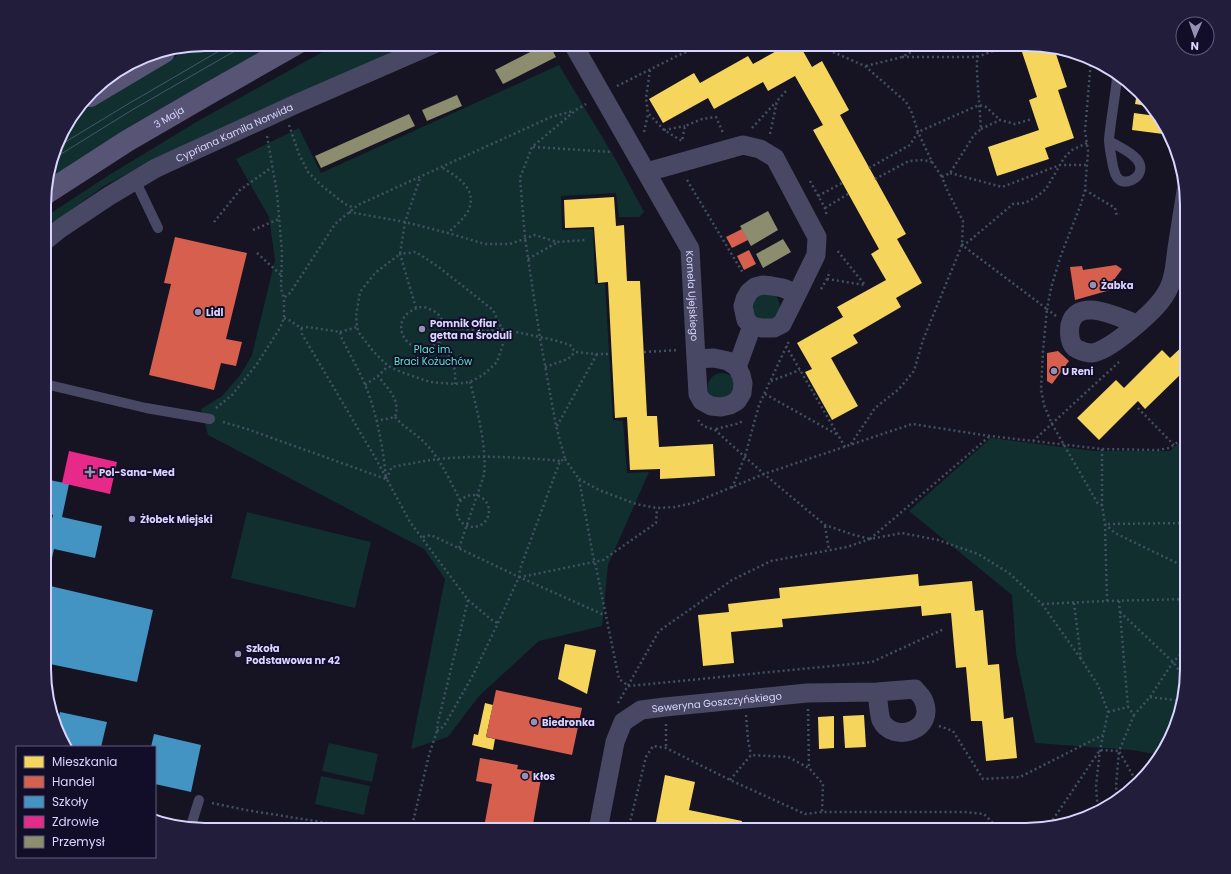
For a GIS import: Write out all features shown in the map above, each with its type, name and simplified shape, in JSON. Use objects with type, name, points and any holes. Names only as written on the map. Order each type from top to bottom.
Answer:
[{"type":"main road","name":"3 Maja","points":[[52,190],[127,141],[284,51]]},
{"type":"main road","points":[[109,85],[144,64]]},
{"type":"street","name":"Cypriana Kamila Norwida","points":[[51,236],[61,228],[156,168],[296,104],[418,51]]},
{"type":"street","name":"Kornela Ujejskiego","points":[[577,51],[690,249],[698,394],[702,401],[711,406],[721,407],[730,405],[737,401],[742,393],[743,383],[737,368]]},
{"type":"street","points":[[647,172],[743,144],[760,149],[775,158],[817,237],[816,255],[797,294],[782,324],[774,328],[762,328],[752,326],[746,320],[743,306],[749,292],[753,289],[763,285],[772,286],[783,288],[797,294]]},
{"type":"street","points":[[1137,324],[1094,309],[1082,311],[1073,317],[1070,323],[1070,341],[1074,348],[1093,353],[1107,347],[1137,324],[1150,313],[1166,295],[1173,277],[1180,231]]},
{"type":"street","points":[[696,359],[714,358],[728,362],[737,368],[752,326]]},
{"type":"street","name":"Seweryna Goszczyńskiego","points":[[599,823],[615,742],[623,722],[641,710],[807,693],[877,692],[915,689],[923,699],[926,710],[924,720]]},
{"type":"street","points":[[877,692],[881,720],[888,728],[898,732],[907,732],[918,727],[924,720]]},
{"type":"lane","points":[[1109,141],[1117,81]]},
{"type":"lane","points":[[135,180],[158,228]]},
{"type":"lane","points":[[51,385],[146,408],[210,418]]},
{"type":"lane","points":[[192,823],[199,800]]},
{"type":"path","points":[[689,51],[601,93],[576,110],[532,147],[520,178],[528,259],[540,338],[556,426],[565,459],[580,479],[599,490],[636,504],[657,508],[675,507],[694,503],[764,474],[912,424],[1064,446],[1102,449],[1158,450],[1169,448],[1180,441]]},
{"type":"path","points":[[832,51],[865,66],[906,102],[932,162],[942,177],[963,221],[962,245],[923,340],[914,371],[899,390],[874,408],[850,445]]},
{"type":"path","points":[[902,57],[914,51]]},
{"type":"path","points":[[977,51],[981,129]]},
{"type":"path","points":[[865,66],[902,57],[977,57],[993,51]]},
{"type":"path","points":[[1091,65],[1085,131],[1088,165],[1085,190],[1061,255],[1051,288],[1047,310],[1041,389],[1044,405],[1052,424],[1098,504],[1102,505]]},
{"type":"path","points":[[640,128],[644,135],[648,113],[646,98],[650,70]]},
{"type":"path","points":[[752,128],[788,90]]},
{"type":"path","points":[[590,110],[601,93]]},
{"type":"path","points":[[770,134],[777,101]]},
{"type":"path","points":[[869,168],[910,145],[918,132],[979,105],[986,107],[1000,120],[1015,124],[1032,120]]},
{"type":"path","points":[[284,298],[290,293],[335,224],[358,205],[551,117],[576,110]]},
{"type":"path","points":[[648,113],[664,130],[682,141],[685,126]]},
{"type":"path","points":[[664,130],[685,126],[702,119],[716,117],[724,135]]},
{"type":"path","points":[[942,177],[950,173],[974,135],[981,129],[1000,120]]},
{"type":"path","points":[[289,123],[299,154],[308,172],[322,186],[345,204],[354,208]]},
{"type":"path","points":[[748,129],[752,128],[758,130]]},
{"type":"path","points":[[266,131],[277,192],[282,252],[281,289],[284,298],[284,318],[280,328],[258,364],[232,395],[211,412],[210,418],[247,429],[386,479]]},
{"type":"path","points":[[764,132],[775,137]]},
{"type":"path","points":[[962,245],[968,242],[1013,204],[1025,203],[1036,197],[1046,188],[1064,158],[1072,150],[1087,143]]},
{"type":"path","points":[[532,147],[614,152],[611,146]]},
{"type":"path","points":[[875,179],[909,161],[923,160],[932,162]]},
{"type":"path","points":[[680,163],[688,182],[753,289]]},
{"type":"path","points":[[950,173],[1002,187],[1060,165],[1088,165]]},
{"type":"path","points":[[214,222],[240,190],[272,167]]},
{"type":"path","points":[[442,167],[461,180],[467,187],[470,195],[469,209],[448,232]]},
{"type":"path","points":[[416,308],[400,254],[405,222],[420,177]]},
{"type":"path","points":[[808,178],[825,208],[830,222]]},
{"type":"path","points":[[818,196],[842,183]]},
{"type":"path","points":[[1085,190],[1115,208],[1117,216]]},
{"type":"path","points":[[825,208],[848,194]]},
{"type":"path","points":[[349,212],[405,222],[448,232],[485,244],[510,244],[535,235],[557,242],[587,240]]},
{"type":"path","points":[[253,230],[279,219]]},
{"type":"path","points":[[528,259],[557,242]]},
{"type":"path","points":[[834,257],[836,250],[835,243]]},
{"type":"path","points":[[962,245],[1063,322],[1070,323]]},
{"type":"path","points":[[827,279],[864,285],[836,250]]},
{"type":"path","points":[[416,252],[440,268],[493,310],[502,329],[503,344],[497,362],[483,375],[470,382],[455,384],[430,382],[388,366],[373,351],[359,333],[356,327],[356,316],[360,292],[375,273],[400,254],[416,252]]},
{"type":"path","points":[[257,253],[281,275]]},
{"type":"path","points":[[819,292],[827,279],[832,264]]},
{"type":"path","points":[[443,322],[443,331],[440,342],[426,349],[418,348],[409,343],[403,336],[401,324],[406,314],[416,308],[425,307],[437,313],[443,322],[450,326],[470,330],[488,331],[502,329],[554,340],[570,345],[575,352],[612,354]]},
{"type":"path","points":[[284,318],[301,328],[308,327],[340,332],[356,327]]},
{"type":"path","points":[[301,328],[302,334],[376,459],[410,522],[423,537],[468,600],[493,621],[498,623]]},
{"type":"path","points":[[340,332],[342,339],[365,384],[384,456],[386,479]]},
{"type":"path","points":[[732,488],[760,405],[791,338]]},
{"type":"path","points":[[440,342],[448,352],[455,365],[455,384]]},
{"type":"path","points":[[644,352],[680,350],[679,342]]},
{"type":"path","points":[[786,346],[845,447]]},
{"type":"path","points":[[545,367],[568,359],[575,352]]},
{"type":"path","points":[[556,426],[597,354]]},
{"type":"path","points":[[1033,441],[1121,360]]},
{"type":"path","points":[[365,384],[378,376],[388,366]]},
{"type":"path","points":[[771,381],[800,370]]},
{"type":"path","points":[[378,376],[394,397],[397,404],[398,410],[395,417]]},
{"type":"path","points":[[459,548],[484,475],[485,457],[477,406],[470,382]]},
{"type":"path","points":[[765,394],[838,435]]},
{"type":"path","points":[[1138,408],[1175,445]]},
{"type":"path","points":[[376,421],[395,417]]},
{"type":"path","points":[[395,417],[400,423],[425,443],[438,459],[460,500]]},
{"type":"path","points":[[695,417],[703,426],[715,430],[764,474],[825,525],[870,539]]},
{"type":"path","points":[[870,539],[990,436]]},
{"type":"path","points":[[1102,449],[1102,505],[1105,524],[1107,601]]},
{"type":"path","points":[[386,479],[392,467],[438,459],[485,457],[517,457],[560,461],[565,459]]},
{"type":"path","points":[[437,730],[444,726],[473,675],[498,623],[519,577],[520,569],[560,461]]},
{"type":"path","points":[[580,479],[593,556],[619,679],[629,686],[872,662],[944,629]]},
{"type":"path","points":[[468,495],[477,495],[484,499],[488,505],[489,512],[487,520],[481,525],[474,527],[467,526],[460,522],[457,515],[457,507],[460,500],[468,495]]},
{"type":"path","points":[[519,577],[603,560],[656,523],[657,508]]},
{"type":"path","points":[[1105,524],[1180,524]]},
{"type":"path","points":[[1105,524],[1115,533],[1180,565]]},
{"type":"path","points":[[825,525],[830,550]]},
{"type":"path","points":[[629,686],[659,631],[732,580],[771,561],[847,547],[870,539],[902,533],[938,540],[978,554],[1009,573],[1042,604],[1098,685],[1108,712],[1100,750],[1096,786],[1097,805]]},
{"type":"path","points":[[423,537],[431,535],[519,577],[602,614],[606,613]]},
{"type":"path","points":[[1042,604],[1180,599]]},
{"type":"path","points":[[413,823],[429,755],[437,730],[468,600]]},
{"type":"path","points":[[1119,601],[1128,707],[1134,715]]},
{"type":"path","points":[[1074,603],[1081,659]]},
{"type":"path","points":[[1120,612],[1173,662],[1180,672]]},
{"type":"path","points":[[1117,793],[1119,752],[1134,715],[1150,697],[1173,662],[1180,655]]},
{"type":"path","points":[[807,693],[809,768]]},
{"type":"path","points":[[1150,697],[1177,700]]},
{"type":"path","points":[[1108,712],[1128,707]]},
{"type":"path","points":[[924,720],[953,731],[983,779],[1020,778],[1103,735]]},
{"type":"path","points":[[747,722],[751,755]]},
{"type":"path","points":[[666,727],[666,748]]},
{"type":"path","points":[[630,823],[646,757],[653,746],[666,748],[730,780],[805,814],[822,812],[965,812],[984,814],[993,823]]},
{"type":"path","points":[[1100,750],[1119,752]]},
{"type":"path","points":[[1052,821],[1100,750]]},
{"type":"path","points":[[1119,752],[1134,778]]},
{"type":"path","points":[[751,755],[788,757],[809,768],[823,784],[822,812]]},
{"type":"path","points":[[730,780],[751,755]]},
{"type":"path","points":[[224,805],[327,823]]},
{"type":"green space","points":[[264,51],[54,176],[59,156],[67,137],[83,110],[183,52]]},
{"type":"green space","points":[[324,51],[394,51],[146,164],[104,186],[51,225],[51,213],[109,175],[198,121]]},
{"type":"green space","name":"Plac im. Braci Kożuchów","points":[[559,65],[616,160],[644,212],[639,217],[619,217],[616,193],[561,196],[562,230],[593,229],[595,284],[605,284],[613,420],[623,421],[627,473],[649,472],[608,565],[602,626],[539,641],[479,696],[448,737],[411,749],[445,579],[424,549],[208,435],[201,409],[222,396],[241,374],[252,355],[275,260],[269,217],[236,159],[299,128],[321,173]]},
{"type":"green space","points":[[760,293],[776,296],[780,304],[780,311],[772,319],[760,319],[755,316],[752,311],[752,301]]},
{"type":"green space","points":[[721,373],[729,375],[733,378],[735,388],[735,392],[722,402],[708,394],[708,383],[714,376]]},
{"type":"green space","points":[[991,438],[1095,451],[1170,451],[1180,442],[1180,679],[1175,709],[1164,737],[1154,754],[1132,750],[1035,743],[1016,653],[1012,595],[909,511]]},
{"type":"green space","points":[[247,512],[371,542],[355,608],[231,578]]},
{"type":"green space","points":[[329,743],[378,754],[372,782],[322,771]]},
{"type":"green space","points":[[321,776],[370,786],[364,815],[315,804]]},
{"type":"building: Mieszkania","points":[[776,51],[803,51],[812,67],[822,61],[849,110],[840,115],[906,234],[897,239],[922,283],[896,298],[901,307],[853,335],[858,343],[831,358],[858,406],[832,420],[805,372],[812,369],[797,343],[843,317],[837,307],[886,280],[871,254],[879,249],[813,130],[823,125],[795,76],[768,91],[763,82],[714,109],[708,98],[663,123],[649,99],[694,73],[700,83],[748,56],[753,64]]},
{"type":"building: Mieszkania","points":[[1022,51],[1036,51],[1056,54],[1067,87],[1058,90],[1074,138],[1045,148],[1049,159],[997,176],[988,147],[1039,130],[1029,100],[1037,97]]},
{"type":"building: Mieszkania","points":[[1136,97],[1143,105],[1135,104]]},
{"type":"building: Mieszkania","points":[[1134,113],[1151,115],[1162,134],[1132,130]]},
{"type":"building: Mieszkania","points":[[614,197],[616,226],[624,225],[627,281],[640,281],[647,416],[657,416],[659,447],[713,444],[715,476],[660,479],[660,469],[630,470],[627,417],[615,418],[608,282],[598,283],[594,227],[565,228],[564,200]]},
{"type":"building: Mieszkania","points":[[1180,349],[1180,375],[1145,409],[1138,401],[1099,440],[1077,418],[1116,380],[1124,388],[1162,350],[1170,358]]},
{"type":"building: Mieszkania","points":[[918,574],[919,586],[972,581],[975,611],[983,610],[988,665],[999,664],[1004,719],[1013,717],[1017,758],[986,761],[982,721],[971,721],[966,667],[956,668],[951,613],[922,616],[921,606],[782,619],[783,627],[731,632],[734,663],[703,666],[698,615],[729,612],[728,604],[780,598],[779,588]]},
{"type":"building: Mieszkania","points":[[565,644],[596,650],[587,694],[558,679]]},
{"type":"building: Mieszkania","points":[[485,703],[493,705],[486,737],[495,739],[493,750],[472,745],[474,734],[478,735]]},
{"type":"building: Mieszkania","points":[[864,715],[866,747],[845,748],[843,716]]},
{"type":"building: Mieszkania","points":[[834,716],[834,748],[819,749],[818,717]]},
{"type":"building: Mieszkania","points":[[665,775],[695,782],[689,810],[742,821],[742,823],[656,822]]},
{"type":"building: Handel","points":[[742,229],[748,240],[732,248],[726,237]]},
{"type":"building: Handel","name":"Lidl","points":[[175,237],[247,253],[226,339],[242,342],[236,366],[221,363],[214,390],[149,375],[171,284],[164,283]]},
{"type":"building: Handel","points":[[749,250],[756,264],[744,270],[737,256]]},
{"type":"building: Handel","name":"Żabka","points":[[1116,265],[1122,269],[1113,281],[1114,289],[1075,300],[1070,267],[1082,266],[1083,270]]},
{"type":"building: Handel","name":"U Reni","points":[[1058,351],[1069,361],[1052,384],[1047,381],[1047,353]]},
{"type":"building: Handel","name":"Biedronka","points":[[496,690],[582,708],[572,755],[486,737]]},
{"type":"building: Handel","points":[[480,758],[518,765],[517,769],[542,773],[533,823],[485,822],[492,784],[476,781]]},
{"type":"building: Szkoły","points":[[51,480],[69,484],[62,517],[102,526],[95,558],[54,549],[51,562],[51,523],[53,515],[51,514]]},
{"type":"building: Szkoły","points":[[51,586],[153,610],[137,682],[51,664]]},
{"type":"building: Szkoły","points":[[60,712],[107,722],[101,746],[72,746],[59,717]]},
{"type":"building: Szkoły","points":[[154,734],[201,745],[191,792],[156,784],[156,746],[151,746]]},
{"type":"building: Zdrowie","name":"Pol-Sana-Med","points":[[69,451],[117,462],[110,494],[62,483]]},
{"type":"building: Przemysł","points":[[532,51],[553,51],[556,57],[503,84],[495,70]]},
{"type":"building: Przemysł","points":[[457,95],[462,106],[427,121],[422,110]]},
{"type":"building: Przemysł","points":[[409,114],[415,126],[321,168],[315,156]]},
{"type":"building: Przemysł","points":[[768,211],[778,230],[751,246],[740,226]]},
{"type":"building: Przemysł","points":[[783,239],[791,252],[763,268],[756,254]]},
{"type":"tram line","points":[[65,142],[219,51]]},
{"type":"tram line","points":[[59,155],[132,110],[235,51]]},
{"type":"place","name":"Żabka","points":[[1093,285]]},
{"type":"place","name":"Lidl","points":[[198,312]]},
{"type":"place","name":"Pomnik Ofiar getta na Środuli","points":[[422,329]]},
{"type":"place","name":"U Reni","points":[[1054,371]]},
{"type":"place","name":"Pol-Sana-Med","points":[[90,472]]},
{"type":"place","name":"Żłobek Miejski","points":[[132,519]]},
{"type":"place","name":"Szkoła Podstawowa nr 42","points":[[238,654]]},
{"type":"place","name":"Biedronka","points":[[534,722]]},
{"type":"place","name":"Kłos","points":[[525,776]]}]
